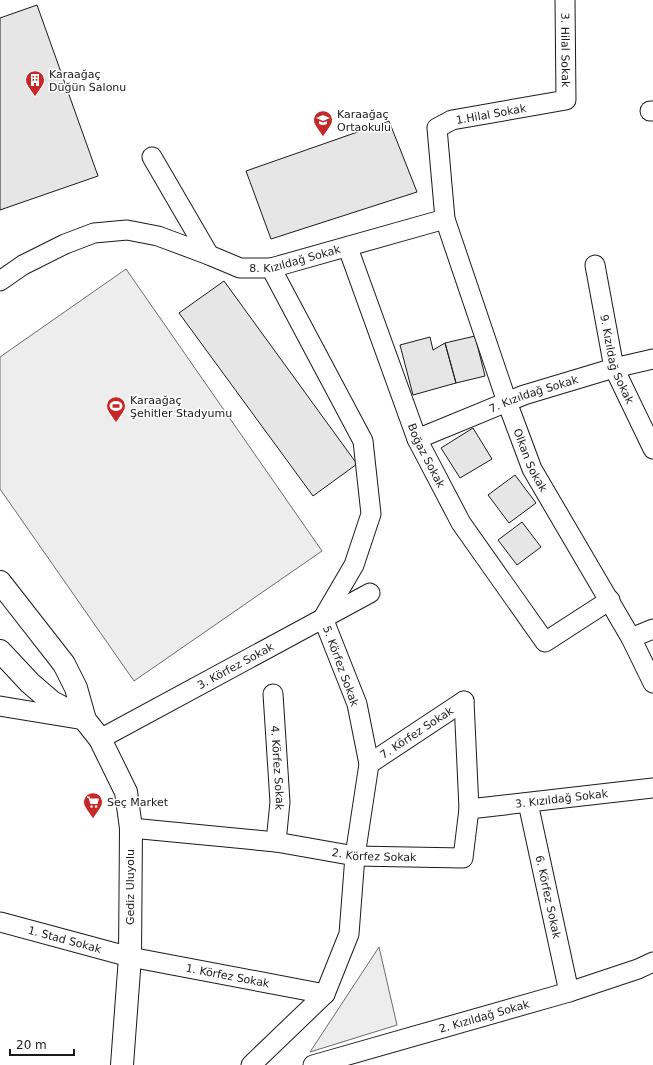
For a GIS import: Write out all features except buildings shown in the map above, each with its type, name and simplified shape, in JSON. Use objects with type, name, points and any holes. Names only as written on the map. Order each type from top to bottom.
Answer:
[{"type":"street","name":"3. Hilal Sokak","points":[[565,0],[566,100]]},
{"type":"street","name":"1.Hilal Sokak","points":[[445,219],[437,128],[452,120],[566,100]]},
{"type":"street","points":[[152,157],[209,255]]},
{"type":"street","name":"8. Kızıldağ Sokak","points":[[0,281],[23,265],[65,244],[94,233],[127,230],[158,236],[240,268],[271,268],[348,248],[445,219]]},
{"type":"street","name":"Olkan Sokak","points":[[445,219],[507,402],[532,469],[610,600],[653,683]]},
{"type":"street","name":"Boğaz Sokak","points":[[348,248],[417,439],[461,523],[546,642],[610,600]]},
{"type":"street","name":"9. Kızıldağ Sokak","points":[[595,265],[614,368],[653,449]]},
{"type":"street","points":[[271,268],[363,440],[371,514],[354,565],[324,618]]},
{"type":"street","name":"7. Kızıldağ Sokak","points":[[417,439],[524,396],[614,368],[653,359]]},
{"type":"street","name":"Gediz Uluyolu","points":[[0,582],[64,664],[76,688],[85,720],[100,739],[126,792],[131,828],[130,957],[122,1065]]},
{"type":"street","name":"3. Körfez Sokak","points":[[100,739],[370,593]]},
{"type":"street","name":"5. Körfez Sokak","points":[[324,618],[357,704],[368,764],[356,856],[349,934],[325,994]]},
{"type":"street","points":[[631,638],[653,629]]},
{"type":"street","name":"Gediz Uluyolu","points":[[0,651],[30,683],[52,702],[85,720]]},
{"type":"street","name":"4. Körfez Sokak","points":[[273,694],[280,802],[276,842]]},
{"type":"street","name":"7. Körfez Sokak","points":[[368,764],[464,701]]},
{"type":"street","name":"2. Körfez Sokak","points":[[131,828],[276,842],[356,856],[463,858],[469,809],[464,701]]},
{"type":"street","points":[[0,706],[85,720]]},
{"type":"street","name":"3. Kızıldağ Sokak","points":[[469,809],[653,788]]},
{"type":"street","name":"6. Körfez Sokak","points":[[528,803],[568,992]]},
{"type":"street","name":"1. Stad Sokak","points":[[0,922],[130,957]]},
{"type":"street","name":"1. Körfez Sokak","points":[[130,957],[325,994]]},
{"type":"street","name":"2. Kızıldağ Sokak","points":[[313,1065],[568,992],[638,969],[653,962]]},
{"type":"street","points":[[251,1065],[325,994]]},
{"type":"shaded area","name":"Karaağaç Şehitler Stadyumu","points":[[126,269],[322,551],[134,681],[0,489],[0,357]]},
{"type":"shaded area","points":[[379,947],[397,1025],[310,1052]]},
{"type":"place","name":"Karaağaç Düğün Salonu","points":[[35,97]]},
{"type":"place","name":"Karaağaç Ortaokulu","points":[[323,137]]},
{"type":"place","name":"Karaağaç Şehitler Stadyumu","points":[[116,423]]},
{"type":"place","name":"Seç Market","points":[[93,819]]}]
